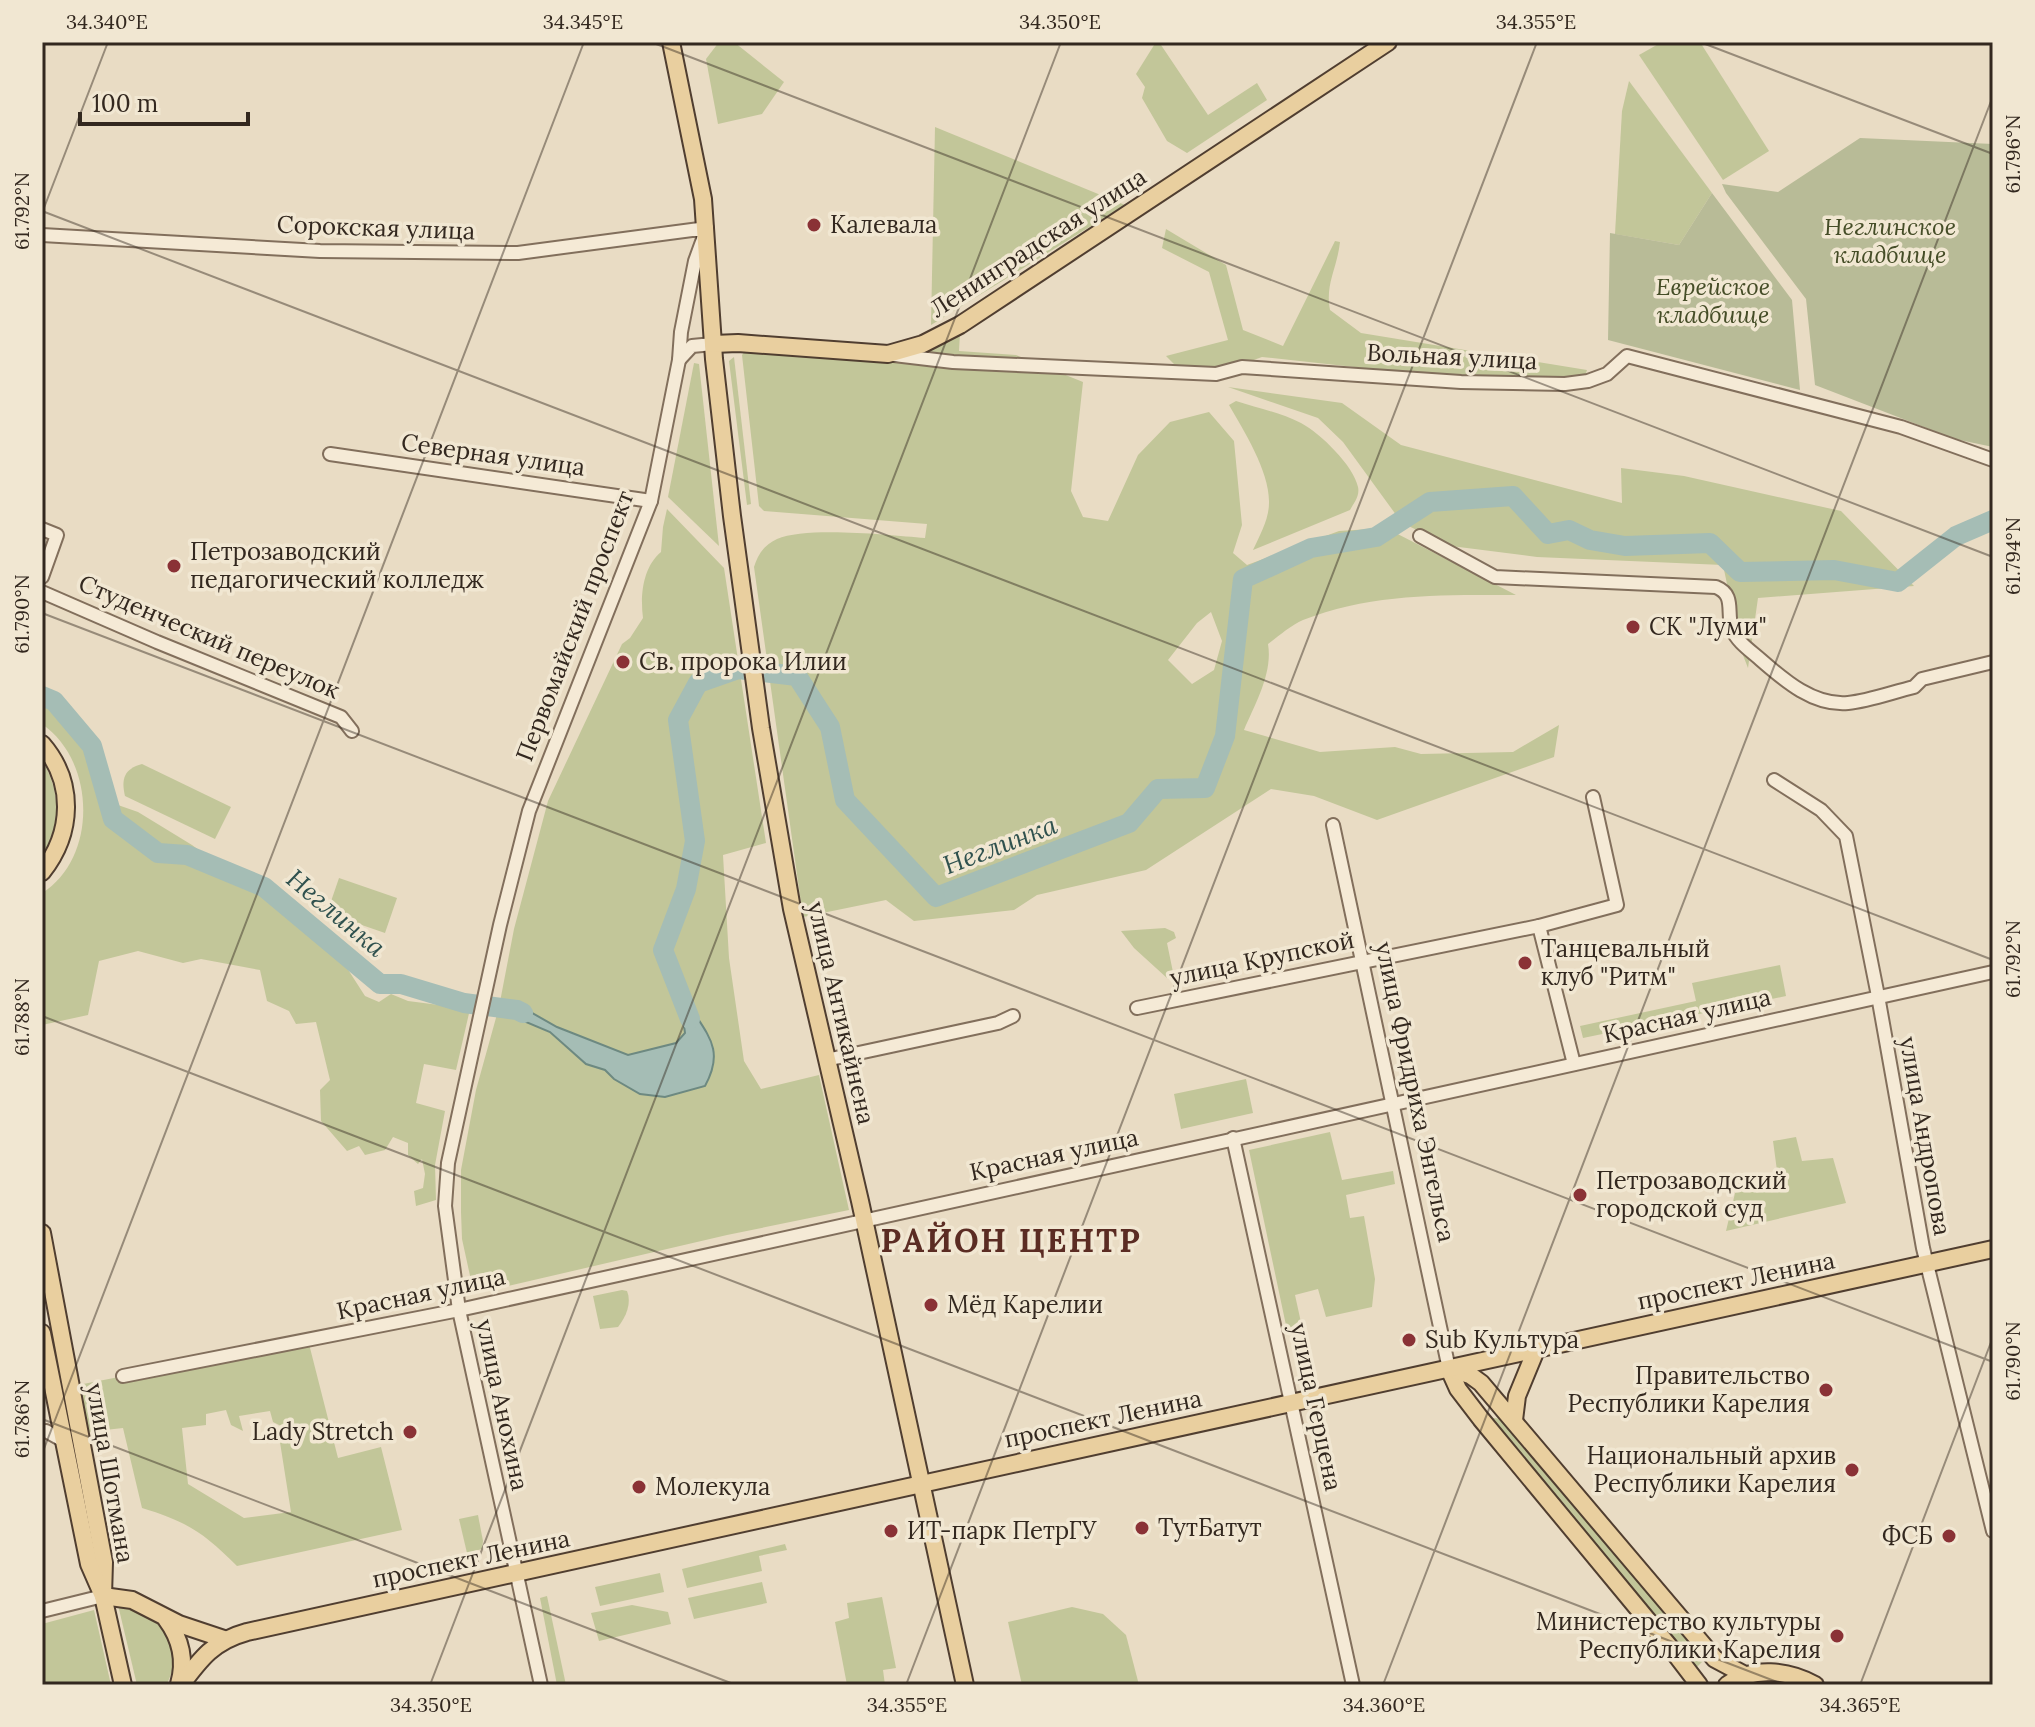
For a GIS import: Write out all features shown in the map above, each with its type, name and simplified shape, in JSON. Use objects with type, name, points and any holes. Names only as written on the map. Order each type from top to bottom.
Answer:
[{"type":"main road","name":"Первомайский проспект","points":[[671,42],[691,132],[707,228],[713,344]]},
{"type":"main road","name":"Ленинградская улица","points":[[713,344],[738,343],[888,354],[923,344],[960,325],[1388,42]]},
{"type":"main road","name":"улица Антикайнена","points":[[713,344],[761,728],[792,909],[965,1685]]},
{"type":"main road","points":[[42,744],[58,768],[67,804],[61,840],[42,872]]},
{"type":"main road","name":"улица Шотмана","points":[[42,1233],[104,1562],[103,1596]]},
{"type":"main road","name":"проспект Ленина","points":[[224,1639],[1993,1249]]},
{"type":"main road","name":"улица Шотмана","points":[[42,1333],[89,1564],[103,1596]]},
{"type":"main road","points":[[1514,1420],[1517,1396],[1536,1350]]},
{"type":"main road","points":[[1449,1369],[1470,1375],[1501,1404],[1715,1659],[1745,1675]]},
{"type":"main road","name":"улица Фридриха Энгельса","points":[[1449,1369],[1458,1389],[1481,1419],[1699,1685]]},
{"type":"main road","points":[[1481,1419],[1487,1408],[1501,1404]]},
{"type":"main road","points":[[123,1685],[103,1596],[132,1600],[201,1633],[224,1639]]},
{"type":"main road","points":[[159,1613],[172,1627],[180,1644],[183,1662],[180,1685]]},
{"type":"main road","points":[[180,1685],[206,1654],[224,1639]]},
{"type":"main road","points":[[1727,1685],[1745,1675],[1767,1671],[1790,1675],[1815,1685]]},
{"type":"street","name":"Сорокская улица","points":[[42,235],[320,251],[518,253],[707,228]]},
{"type":"street","name":"Первомайский проспект","points":[[485,991],[529,811],[651,501],[695,261],[707,228]]},
{"type":"street","name":"Ленинградская улица","points":[[679,360],[692,346],[713,344]]},
{"type":"street","name":"Вольная улица","points":[[888,354],[953,362],[1216,374],[1242,367],[1461,382],[1565,384],[1588,381],[1607,374],[1627,356],[1901,427],[1993,460]]},
{"type":"street","name":"Северная улица","points":[[330,454],[651,501]]},
{"type":"street","points":[[42,529],[57,535],[42,577]]},
{"type":"street","points":[[1420,536],[1495,577],[1716,587],[1725,591],[1729,598],[1731,627],[1736,638],[1783,680],[1811,697],[1846,703],[1914,687],[1922,679],[1993,662]]},
{"type":"street","name":"Студенческий переулок","points":[[42,592],[341,717],[352,731]]},
{"type":"street","name":"улица Андропова","points":[[1774,780],[1821,810],[1846,836],[1926,1263],[1993,1531]]},
{"type":"street","name":"улица Крупской","points":[[1137,1008],[1539,926],[1617,905],[1593,797]]},
{"type":"street","name":"улица Фридриха Энгельса","points":[[1333,825],[1449,1369]]},
{"type":"street","points":[[1539,926],[1574,1064]]},
{"type":"street","name":"Красная улица","points":[[123,1376],[459,1310],[1993,972]]},
{"type":"street","name":"улица Анохина","points":[[485,991],[448,1163],[445,1206],[459,1310],[541,1685]]},
{"type":"street","points":[[826,1060],[998,1023],[1013,1016]]},
{"type":"street","name":"улица Герцена","points":[[1233,1138],[1353,1685]]},
{"type":"street","points":[[42,1432],[46,1431],[64,1441]]},
{"type":"street","points":[[42,1611],[103,1596]]},
{"type":"green space","points":[[719,42],[734,42],[784,82],[762,114],[718,124],[706,59]]},
{"type":"green space","points":[[1156,42],[1159,42],[1208,115],[1257,83],[1267,100],[1187,153],[1167,141],[1142,98],[1145,87],[1136,74]]},
{"type":"green space","points":[[1662,42],[1700,42],[1769,151],[1723,180],[1639,55]]},
{"type":"green space","points":[[1629,81],[1712,193],[1679,245],[1615,234],[1622,111]]},
{"type":"green space","points":[[935,127],[1125,205],[931,325]]},
{"type":"green space","name":"Неглинское кладбище","points":[[1860,138],[1993,144],[1993,447],[1955,439],[1815,385],[1806,299],[1722,184],[1778,192]]},
{"type":"green space","name":"Еврейское кладбище","points":[[1712,193],[1792,300],[1800,390],[1608,340],[1610,233],[1679,245]]},
{"type":"green space","points":[[1166,229],[1226,265],[1243,330],[1283,346],[1335,241],[1340,242],[1330,284],[1330,310],[1361,333],[1587,370],[1585,376],[1512,378],[1391,371],[1262,357],[1217,373],[1179,369],[1166,356],[1228,340],[1209,272],[1162,248]]},
{"type":"green space","points":[[960,333],[959,351],[1016,355],[1083,382],[1071,491],[1083,517],[1108,521],[1138,455],[1170,422],[1209,412],[1234,441],[1242,525],[1233,553],[1247,565],[1339,531],[1386,528],[1516,595],[1381,600],[1329,611],[1299,622],[1268,644],[1266,677],[1244,730],[1320,752],[1395,747],[1421,754],[1513,752],[1559,725],[1554,757],[1377,820],[1314,796],[1271,789],[1146,870],[1037,895],[1014,910],[914,921],[886,900],[803,917],[754,567],[765,547],[790,535],[849,532],[925,538],[927,524],[764,511],[759,506],[742,355],[746,350],[881,362],[928,353]],"holes":[[[1211,612],[1222,641],[1214,670],[1192,684],[1168,660],[1197,623]]]},
{"type":"green space","points":[[734,357],[751,504],[747,505],[729,361]]},
{"type":"green space","points":[[694,363],[699,364],[719,546],[668,497]]},
{"type":"green space","points":[[1228,387],[1342,403],[1401,445],[1622,503],[1621,468],[1684,476],[1841,511],[1914,586],[1758,598],[1748,668],[1741,650],[1723,565],[1537,557],[1451,546],[1402,523],[1343,442],[1318,418]]},
{"type":"green space","points":[[1236,401],[1293,419],[1326,442],[1343,460],[1358,487],[1350,510],[1253,550],[1264,527],[1268,491],[1255,452],[1229,405]]},
{"type":"green space","points":[[667,509],[724,568],[766,843],[723,855],[729,958],[744,1061],[761,1089],[819,1075],[849,1210],[474,1294],[462,1239],[461,1170],[476,1090],[499,1007],[514,929],[548,801],[622,644],[630,638],[643,618],[644,582],[650,565],[661,552]]},
{"type":"green space","points":[[42,700],[53,706],[75,730],[115,804],[138,812],[219,865],[268,887],[297,907],[298,925],[338,954],[365,996],[379,1002],[391,994],[408,1001],[470,1009],[456,1070],[424,1064],[416,1103],[445,1111],[435,1165],[436,1200],[416,1206],[414,1191],[423,1188],[425,1174],[422,1159],[418,1164],[408,1155],[408,1143],[393,1137],[385,1150],[365,1155],[359,1146],[347,1151],[321,1121],[320,1090],[330,1080],[316,1022],[296,1024],[289,1011],[267,1001],[260,970],[201,959],[183,963],[138,951],[99,961],[88,1015],[42,1025],[42,893],[60,877],[73,857],[81,834],[83,809],[73,761],[60,740],[42,724]]},
{"type":"green space","points":[[42,760],[55,795],[56,819],[42,855]]},
{"type":"green space","points":[[142,764],[231,807],[215,839],[125,796],[125,776]]},
{"type":"green space","points":[[339,878],[397,898],[385,933],[327,913]]},
{"type":"green space","points":[[1165,928],[1174,932],[1176,938],[1167,943],[1174,977],[1167,978],[1134,948],[1121,931]]},
{"type":"green space","points":[[1780,965],[1786,996],[1583,1038],[1580,1026],[1696,1001],[1692,983]]},
{"type":"green space","points":[[1246,1079],[1253,1113],[1181,1129],[1174,1094]]},
{"type":"green space","points":[[1330,1132],[1342,1180],[1393,1171],[1395,1184],[1346,1195],[1350,1218],[1364,1216],[1375,1279],[1372,1307],[1326,1317],[1318,1289],[1295,1295],[1302,1327],[1287,1330],[1249,1150]]},
{"type":"green space","points":[[1796,1137],[1802,1161],[1833,1158],[1846,1203],[1726,1231],[1735,1193],[1778,1178],[1773,1141]]},
{"type":"green space","points":[[627,1291],[629,1300],[623,1319],[618,1327],[600,1329],[593,1296]]},
{"type":"green space","points":[[308,1340],[338,1458],[381,1447],[402,1530],[237,1566],[194,1530],[172,1518],[142,1508],[123,1428],[87,1432],[78,1385]],"holes":[[[226,1410],[231,1425],[243,1431],[239,1416],[270,1411],[273,1422],[285,1428],[279,1436],[291,1512],[244,1518],[188,1484],[182,1428],[206,1425],[206,1414]]]},
{"type":"green space","points":[[1493,1418],[1503,1419],[1704,1660],[1697,1667],[1493,1428]]},
{"type":"green space","points":[[478,1515],[482,1549],[467,1553],[459,1519]]},
{"type":"green space","points":[[785,1544],[787,1550],[759,1556],[762,1571],[687,1588],[682,1569]]},
{"type":"green space","points":[[660,1573],[664,1592],[600,1606],[595,1587]]},
{"type":"green space","points":[[762,1582],[767,1603],[694,1619],[688,1598]]},
{"type":"green space","points":[[547,1596],[566,1685],[557,1685],[540,1598]]},
{"type":"green space","points":[[882,1597],[896,1668],[883,1670],[885,1685],[847,1685],[835,1622],[849,1618],[847,1603]]},
{"type":"green space","points":[[118,1605],[145,1615],[165,1633],[173,1657],[172,1671],[166,1685],[137,1685]]},
{"type":"green space","points":[[632,1605],[668,1612],[671,1624],[599,1641],[591,1613]]},
{"type":"green space","points":[[1072,1607],[1103,1614],[1126,1635],[1139,1685],[1022,1685],[1008,1622]]},
{"type":"green space","points":[[94,1610],[111,1685],[42,1685],[42,1624]]},
{"type":"water","points":[[680,996],[686,1000],[706,1032],[714,1061],[705,1086],[665,1097],[640,1094],[605,1070],[586,1064],[550,1032],[512,1016],[497,1015],[500,1002],[518,1005],[557,1027],[628,1055],[676,1043],[685,1033]]},
{"type":"waterway","name":"Неглинка","points":[[690,1019],[663,950],[686,889],[695,841],[678,720],[698,683],[738,669],[797,676],[830,727],[845,800],[936,897],[1129,823],[1158,789],[1205,788],[1225,736],[1243,579],[1311,548],[1376,537],[1430,502],[1513,496],[1548,534],[1569,530],[1590,540],[1625,546],[1710,543],[1740,572],[1834,570],[1898,582],[1956,536],[1993,520]]},
{"type":"waterway","name":"Неглинка","points":[[42,696],[54,701],[92,746],[113,819],[158,853],[187,855],[264,887],[380,984],[401,984],[464,1003],[523,1013]]},
{"type":"place","name":"Калевала","points":[[814,225]]},
{"type":"place","name":"Петрозаводский педагогический колледж","points":[[174,566]]},
{"type":"place","name":"СК \"Луми\"","points":[[1633,627]]},
{"type":"place","name":"Св. пророка Илии","points":[[623,662]]},
{"type":"place","name":"Танцевальный клуб \"Ритм\"","points":[[1525,963]]},
{"type":"place","name":"Петрозаводский городской суд","points":[[1580,1195]]},
{"type":"place","name":"Мёд Карелии","points":[[931,1305]]},
{"type":"place","name":"Sub Культура","points":[[1409,1340]]},
{"type":"place","name":"Правительство Республики Карелия","points":[[1826,1390]]},
{"type":"place","name":"Lady Stretch","points":[[410,1432]]},
{"type":"place","name":"Национальный архив Республики Карелия","points":[[1852,1470]]},
{"type":"place","name":"Молекула","points":[[639,1487]]},
{"type":"place","name":"ТутБатут","points":[[1142,1528]]},
{"type":"place","name":"ИТ-парк ПетрГУ","points":[[891,1531]]},
{"type":"place","name":"ФСБ","points":[[1949,1536]]},
{"type":"place","name":"Министерство культуры Республики Карелия","points":[[1837,1636]]},
{"type":"district","name":"РАЙОН ЦЕНТР","points":[[1011,1241]]}]
